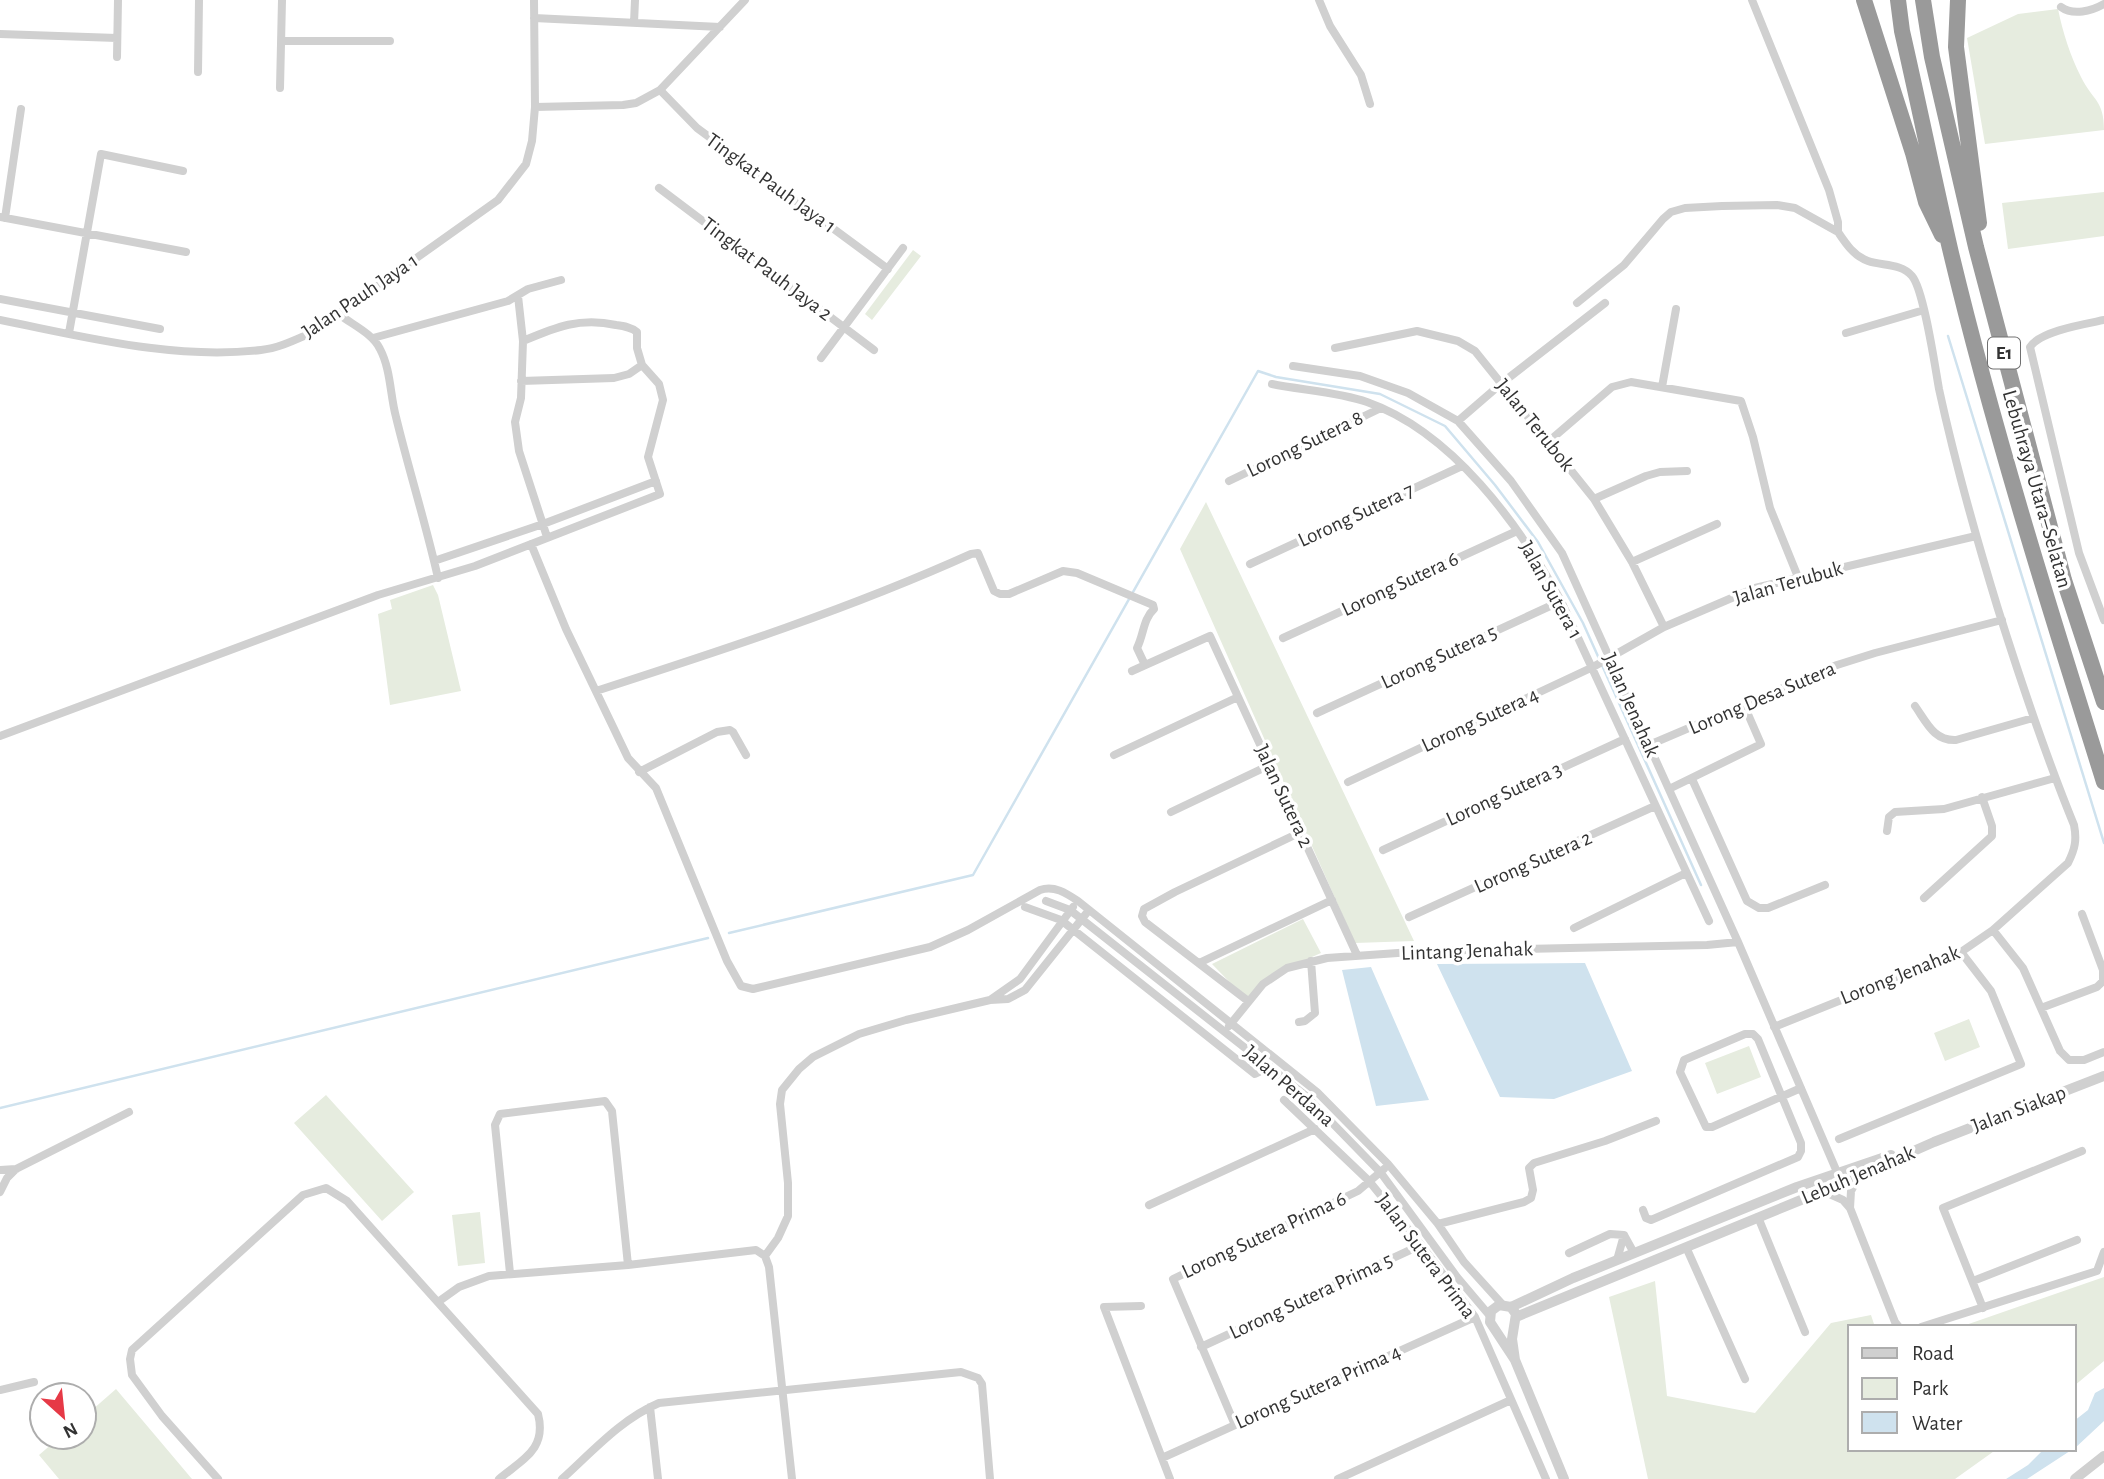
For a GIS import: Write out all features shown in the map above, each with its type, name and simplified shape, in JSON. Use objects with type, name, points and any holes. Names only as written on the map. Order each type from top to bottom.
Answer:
[{"type":"highway","points":[[1864,0],[1926,202],[1951,253]]},
{"type":"highway","name":"Lebuhraya Utara–Selatan","points":[[1898,0],[1902,31],[1951,253],[2035,560],[2104,782]]},
{"type":"highway","name":"Lebuhraya Utara–Selatan","points":[[1923,0],[1931,57],[1976,247],[2064,580],[2104,702]]},
{"type":"highway","points":[[1958,0],[1955,46],[1977,197],[1980,227],[1976,247]]},
{"type":"street","points":[[117,57],[118,0]]},
{"type":"street","points":[[198,72],[199,0]]},
{"type":"street","points":[[280,88],[282,0]]},
{"type":"street","name":"Jalan Pauh Jaya 1","points":[[0,320],[154,350],[261,350],[284,345],[312,333],[498,200],[526,163],[533,141],[534,0]]},
{"type":"street","points":[[634,23],[635,0]]},
{"type":"street","points":[[534,107],[623,106],[636,103],[660,90],[745,0]]},
{"type":"street","points":[[1319,0],[1330,26],[1361,75],[1370,104]]},
{"type":"street","points":[[1752,0],[1829,190],[1838,232]]},
{"type":"street","points":[[2061,7],[2067,12],[2096,9],[2104,4]]},
{"type":"street","points":[[534,18],[720,27]]},
{"type":"street","points":[[0,34],[117,38]]},
{"type":"street","points":[[281,41],[390,41]]},
{"type":"street","name":"Tingkat Pauh Jaya 1","points":[[660,90],[697,128],[888,269]]},
{"type":"street","points":[[21,109],[2,217],[186,252]]},
{"type":"street","points":[[69,333],[101,154],[183,171]]},
{"type":"street","name":"Tingkat Pauh Jaya 2","points":[[659,188],[874,349]]},
{"type":"street","points":[[1577,303],[1611,278],[1663,219],[1671,212],[1685,208],[1777,205],[1795,208],[1838,232],[1854,254],[1867,261],[1903,268],[1914,277],[1976,536],[2032,718],[2055,778],[1944,809],[1893,813],[1889,817],[1887,831]]},
{"type":"street","points":[[821,358],[904,248]]},
{"type":"street","points":[[373,338],[519,296],[528,289],[561,280]]},
{"type":"street","points":[[519,296],[523,341],[521,398],[516,422],[519,450],[547,537]]},
{"type":"street","points":[[0,299],[160,329]]},
{"type":"street","points":[[1458,421],[1605,303]]},
{"type":"street","points":[[1662,387],[1676,309]]},
{"type":"street","points":[[1846,333],[1924,310]]},
{"type":"street","points":[[340,315],[373,338],[380,347],[438,578]]},
{"type":"street","points":[[2104,320],[2043,336],[2030,347],[2079,553],[2104,620]]},
{"type":"street","points":[[0,736],[378,595],[438,578],[531,544],[660,494],[648,457],[648,448],[663,400],[659,384],[642,365],[637,348],[637,332],[633,328],[601,321],[580,321],[523,341]]},
{"type":"street","name":"Jalan Terubok","points":[[1335,348],[1395,334],[1426,332],[1458,341],[1475,351],[1594,499],[1632,562],[1664,627]]},
{"type":"street","points":[[522,381],[614,378],[629,374],[642,365]]},
{"type":"street","name":"Jalan Jenahak","points":[[1293,366],[1360,376],[1408,393],[1458,421],[1511,481],[1562,553],[1738,942],[1837,1172]]},
{"type":"street","points":[[1548,442],[1612,387],[1631,382],[1741,401],[1753,437],[1770,508],[1798,577]]},
{"type":"street","name":"Jalan Sutera 1","points":[[1272,384],[1364,401],[1415,425],[1462,466],[1492,497],[1541,564],[1561,600],[1709,921]]},
{"type":"street","name":"Lorong Sutera 8","points":[[1229,481],[1381,408]]},
{"type":"street","name":"Lorong Sutera 7","points":[[1250,564],[1462,466]]},
{"type":"street","points":[[1594,499],[1646,476],[1660,472],[1687,471]]},
{"type":"street","points":[[434,561],[656,481]]},
{"type":"street","points":[[1632,562],[1717,524]]},
{"type":"street","name":"Lorong Sutera 6","points":[[1283,638],[1517,531]]},
{"type":"street","name":"Jalan Terubuk","points":[[1611,657],[1664,627],[1755,588],[1976,536]]},
{"type":"street","points":[[531,544],[566,629],[628,758],[639,772],[726,730],[733,732],[746,755]]},
{"type":"street","points":[[596,691],[767,636],[971,554],[978,554],[994,591],[1000,594],[1009,594],[1063,571],[1077,573],[1153,604],[1154,609],[1144,622],[1144,633],[1137,648],[1144,665],[1132,671]]},
{"type":"street","name":"Lorong Sutera 5","points":[[1317,713],[1561,600]]},
{"type":"street","name":"Lorong Desa Sutera","points":[[1649,745],[1837,665],[2002,620]]},
{"type":"street","name":"Jalan Sutera 2","points":[[1144,665],[1210,636],[1357,955]]},
{"type":"street","name":"Lorong Sutera 4","points":[[1348,782],[1611,657]]},
{"type":"street","points":[[1114,755],[1238,696]]},
{"type":"street","points":[[1669,789],[1760,744],[1744,705]]},
{"type":"street","points":[[1915,706],[1936,735],[1945,741],[2032,718]]},
{"type":"street","name":"Lorong Sutera 3","points":[[1382,850],[1625,739]]},
{"type":"street","points":[[1171,812],[1270,765]]},
{"type":"street","name":"Jalan Perdana","points":[[639,772],[656,788],[727,961],[736,979],[746,988],[753,989],[930,947],[1046,888],[1058,890],[1078,901],[1317,1092],[1388,1164],[1438,1224],[1464,1262],[1506,1305]]},
{"type":"street","name":"Lorong Jenahak","points":[[1774,1027],[1961,952],[1993,930],[2068,863],[2074,850],[2074,825],[2055,778]]},
{"type":"street","points":[[1692,779],[1748,901],[1759,908],[1768,908],[1825,885]]},
{"type":"street","points":[[1924,898],[1992,836],[1992,826],[1982,797]]},
{"type":"street","name":"Lorong Sutera 2","points":[[1409,917],[1655,806]]},
{"type":"street","points":[[1248,1002],[1145,922],[1143,909],[1301,832]]},
{"type":"street","points":[[1574,928],[1686,873]]},
{"type":"street","points":[[1199,962],[1332,900]]},
{"type":"street","name":"Jalan Perdana","points":[[1046,901],[1070,910],[1306,1096],[1381,1172],[1457,1277],[1490,1316]]},
{"type":"street","points":[[990,1000],[1020,979],[1061,920],[1078,901]]},
{"type":"street","points":[[1025,907],[1061,920],[1255,1074],[1270,1068]]},
{"type":"street","points":[[765,1256],[778,1238],[788,1216],[788,1183],[780,1104],[782,1090],[794,1074],[813,1057],[859,1034],[990,1000],[1008,999],[1025,990],[1089,910]]},
{"type":"street","points":[[2041,1009],[2103,981],[2103,970],[2082,914]]},
{"type":"street","points":[[1993,930],[2023,968],[2060,1051],[2070,1060],[2084,1060],[2104,1052]]},
{"type":"street","name":"Lintang Jenahak","points":[[1224,1032],[1263,984],[1287,968],[1311,961],[1357,955],[1738,942]]},
{"type":"street","points":[[1839,1139],[2021,1064],[1991,991],[1961,952]]},
{"type":"street","points":[[1299,1022],[1315,1013],[1311,961]]},
{"type":"street","points":[[1643,1210],[1646,1218],[1651,1220],[1798,1157],[1801,1151],[1801,1143],[1784,1097],[1758,1039],[1753,1034],[1745,1034],[1684,1060],[1680,1065],[1680,1072],[1706,1127],[1712,1127],[1784,1097],[1801,1088]]},
{"type":"street","name":"Jalan Siakap","points":[[1934,1142],[2104,1076]]},
{"type":"street","name":"Jalan Sutera Prima","points":[[1284,1100],[1369,1181],[1475,1317],[1546,1479]]},
{"type":"street","points":[[510,1273],[495,1125],[497,1118],[500,1114],[605,1101],[612,1111],[628,1265]]},
{"type":"street","points":[[0,1170],[16,1169],[129,1112]]},
{"type":"street","points":[[1438,1224],[1524,1202],[1531,1198],[1533,1190],[1529,1168],[1534,1163],[1605,1141],[1656,1121]]},
{"type":"street","points":[[1149,1205],[1315,1129]]},
{"type":"street","name":"Lebuh Jenahak","points":[[1506,1305],[1837,1172],[1934,1142]]},
{"type":"street","name":"Lebuh Jenahak","points":[[1514,1322],[1934,1142]]},
{"type":"street","points":[[1983,1308],[1943,1208],[2082,1152]]},
{"type":"street","name":"Lorong Sutera Prima 6","points":[[1201,1347],[1172,1279],[1358,1191],[1388,1164]]},
{"type":"street","points":[[0,1192],[16,1169]]},
{"type":"street","points":[[1850,1208],[1851,1191],[1859,1176]]},
{"type":"street","points":[[218,1479],[162,1416],[132,1375],[132,1350],[303,1195],[326,1188],[347,1201],[538,1414],[542,1429],[540,1440],[533,1450],[499,1479]]},
{"type":"street","points":[[1824,1191],[1843,1200],[1850,1208],[1897,1325]]},
{"type":"street","points":[[1758,1217],[1805,1332]]},
{"type":"street","points":[[1569,1253],[1610,1234],[1624,1235]]},
{"type":"street","points":[[1624,1235],[1634,1253]]},
{"type":"street","points":[[1617,1260],[1624,1235]]},
{"type":"street","points":[[1973,1281],[2077,1240]]},
{"type":"street","name":"Lorong Sutera Prima 5","points":[[1201,1347],[1421,1245]]},
{"type":"street","points":[[1686,1247],[1745,1379]]},
{"type":"street","points":[[438,1302],[459,1286],[489,1276],[628,1265],[757,1250],[765,1256],[769,1267],[792,1479]]},
{"type":"street","points":[[1928,1325],[2096,1272],[2104,1252]]},
{"type":"street","points":[[1515,1360],[1514,1322],[1506,1305],[1493,1309],[1491,1324],[1497,1329],[1515,1360],[1564,1479]]},
{"type":"street","points":[[1141,1306],[1104,1307],[1170,1479]]},
{"type":"street","name":"Lorong Sutera Prima 4","points":[[1162,1458],[1475,1317]]},
{"type":"street","points":[[1497,1329],[1504,1331],[1514,1322]]},
{"type":"street","points":[[1201,1347],[1235,1425]]},
{"type":"street","points":[[562,1479],[622,1425],[659,1403],[961,1372],[978,1378],[982,1384],[990,1479]]},
{"type":"street","points":[[0,1390],[28,1383]]},
{"type":"street","points":[[1338,1479],[1511,1400]]},
{"type":"street","points":[[650,1407],[658,1479]]},
{"type":"street","points":[[2075,1479],[2104,1456]]},
{"type":"green space","points":[[2058,9],[2073,60],[2085,85],[2100,106],[2104,130],[1985,144],[1967,38],[2018,14]]},
{"type":"green space","points":[[2104,192],[2104,236],[2008,249],[2002,203]]},
{"type":"green space","points":[[913,250],[921,256],[872,320],[865,314]]},
{"type":"green space","points":[[1206,502],[1414,941],[1355,943],[1180,549]]},
{"type":"green space","points":[[433,585],[438,595],[461,691],[390,705],[378,614],[392,609],[390,600]]},
{"type":"green space","points":[[1303,919],[1321,953],[1287,968],[1248,1001],[1212,964]]},
{"type":"green space","points":[[1969,1019],[1980,1047],[1945,1061],[1934,1033]]},
{"type":"green space","points":[[1749,1046],[1761,1077],[1717,1094],[1705,1063]]},
{"type":"green space","points":[[326,1095],[414,1192],[382,1221],[294,1123]]},
{"type":"green space","points":[[480,1212],[485,1263],[458,1266],[452,1215]]},
{"type":"green space","points":[[2104,1277],[2104,1361],[2076,1384],[2076,1325],[1966,1325]]},
{"type":"green space","points":[[1655,1281],[1667,1396],[1755,1413],[1831,1323],[1871,1315],[1874,1325],[1848,1325],[1848,1451],[1994,1451],[1955,1479],[1648,1479],[1609,1297]]},
{"type":"green space","points":[[116,1389],[192,1479],[59,1479],[39,1455],[44,1451],[98,1451],[98,1405]]},
{"type":"water","points":[[1585,963],[1632,1071],[1554,1099],[1500,1097],[1437,964]]},
{"type":"water","points":[[1371,967],[1429,1100],[1376,1106],[1342,970]]},
{"type":"water","points":[[2104,1388],[2104,1421],[2076,1447],[2076,1419],[2088,1410],[2095,1393]]},
{"type":"water","points":[[2042,1451],[2070,1451],[2027,1479],[2006,1479],[2028,1465]]},
{"type":"waterway","points":[[1948,336],[2104,843]]},
{"type":"waterway","points":[[729,933],[973,875],[1258,371],[1276,377],[1380,394],[1445,426],[1495,485],[1538,542],[1583,623],[1701,885]]},
{"type":"waterway","points":[[0,1108],[708,938]]}]
